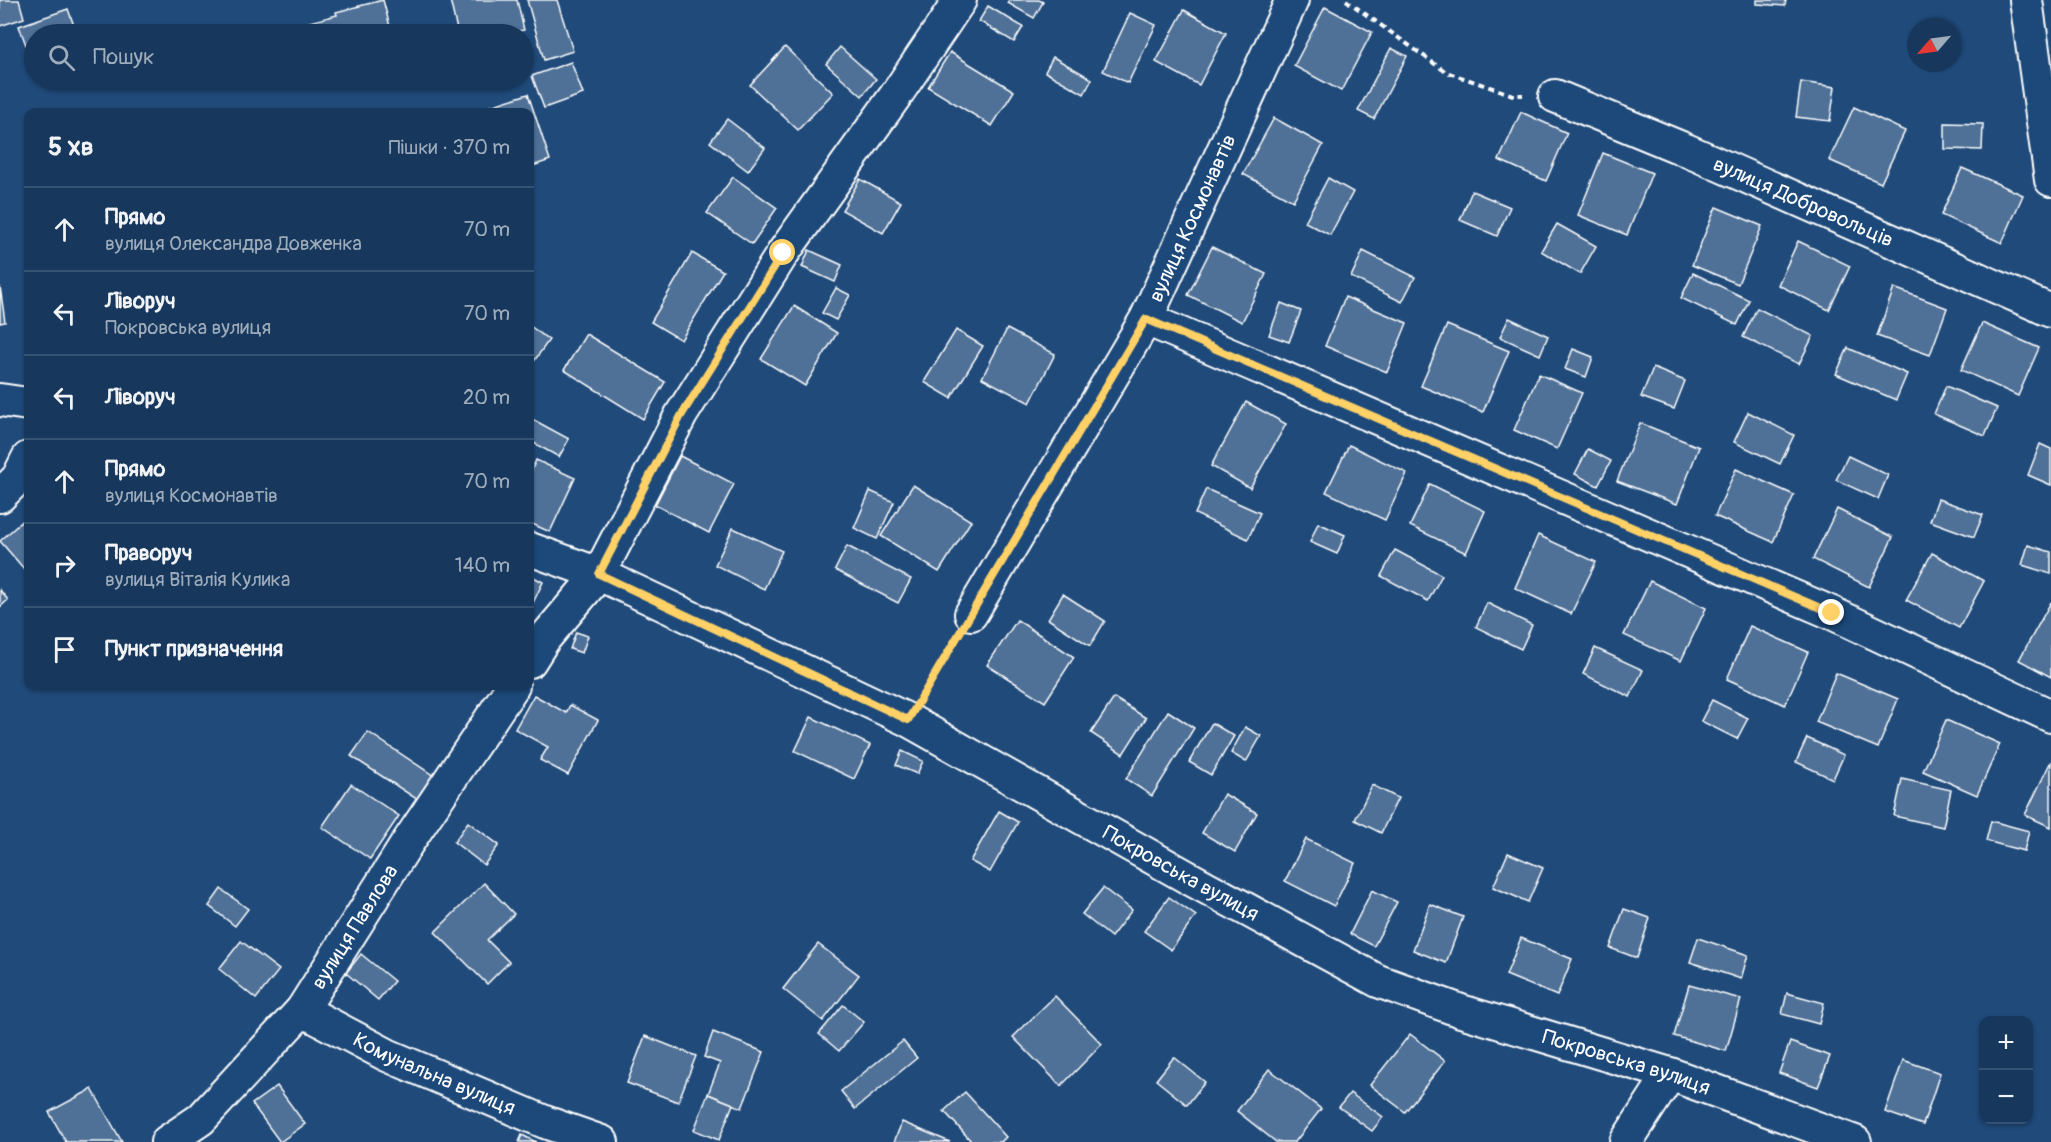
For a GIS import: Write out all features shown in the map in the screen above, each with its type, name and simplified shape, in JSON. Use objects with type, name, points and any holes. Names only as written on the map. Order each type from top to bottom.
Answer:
[{"type":"street","points":[[534,655],[544,639],[599,574],[681,416],[783,253],[896,95],[960,0]]},
{"type":"street","name":"вулиця Космонавтів","points":[[971,614],[1146,319],[1292,0]]},
{"type":"street","points":[[2026,0],[2051,180]]},
{"type":"street","name":"вулиця Добровольців","points":[[1555,96],[1697,154],[2051,311]]},
{"type":"street","points":[[1146,319],[1832,613],[2051,717]]},
{"type":"street","points":[[0,400],[24,403]]},
{"type":"street","points":[[0,496],[18,478],[24,466]]},
{"type":"street","name":"Покровська вулиця","points":[[534,550],[599,574],[908,720],[1187,878],[1378,981],[1461,1011],[1670,1074],[1855,1142]]},
{"type":"street","name":"вулиця Павлова","points":[[167,1142],[201,1119],[302,1010],[408,842],[510,690]]},
{"type":"street","name":"Комунальна вулиця","points":[[302,1010],[387,1055],[545,1122],[602,1142]]},
{"type":"street","points":[[1626,1142],[1670,1074]]},
{"type":"path","points":[[1346,0],[1446,72],[1513,95],[1555,96]]},
{"type":"path","points":[[908,720],[971,614]]},
{"type":"building","points":[[0,0],[19,0],[24,18],[0,26]]},
{"type":"building","points":[[383,0],[389,24],[302,24],[337,15],[336,12]]},
{"type":"building","points":[[450,0],[517,0],[523,24],[456,24]]},
{"type":"building","points":[[527,0],[557,0],[573,51],[544,60]]},
{"type":"building","points":[[1010,0],[1043,2],[1034,18],[1008,3]]},
{"type":"building","points":[[1757,0],[1786,0],[1785,6],[1757,4]]},
{"type":"building","points":[[988,6],[1023,27],[1014,42],[979,21]]},
{"type":"building","points":[[1325,7],[1372,32],[1341,91],[1294,66]]},
{"type":"building","points":[[68,9],[73,24],[25,24]]},
{"type":"building","points":[[1184,10],[1226,33],[1199,85],[1156,62]]},
{"type":"building","points":[[1130,13],[1156,25],[1128,83],[1103,71]]},
{"type":"building","points":[[24,24],[24,40],[19,26]]},
{"type":"building","points":[[785,47],[833,93],[798,130],[750,85]]},
{"type":"building","points":[[840,47],[876,79],[862,96],[826,64]]},
{"type":"building","points":[[1391,48],[1407,56],[1374,119],[1358,111]]},
{"type":"building","points":[[950,52],[1014,91],[992,126],[928,87]]},
{"type":"building","points":[[1053,57],[1092,79],[1084,94],[1045,72]]},
{"type":"building","points":[[571,62],[583,94],[544,108],[534,75]]},
{"type":"building","points":[[1801,82],[1835,87],[1830,121],[1796,117]]},
{"type":"building","points":[[528,94],[533,108],[484,108]]},
{"type":"building","points":[[1854,107],[1905,131],[1881,183],[1829,160]]},
{"type":"building","points":[[534,112],[550,160],[534,166]]},
{"type":"building","points":[[1521,112],[1567,133],[1546,181],[1499,160]]},
{"type":"building","points":[[1274,118],[1323,145],[1293,201],[1243,174]]},
{"type":"building","points":[[727,119],[765,148],[748,171],[710,142]]},
{"type":"building","points":[[1945,123],[1983,124],[1982,150],[1945,149]]},
{"type":"building","points":[[1603,153],[1652,173],[1627,235],[1578,215]]},
{"type":"building","points":[[1962,168],[2023,195],[2002,243],[1941,215]]},
{"type":"building","points":[[733,177],[777,208],[752,244],[707,213]]},
{"type":"building","points":[[1328,178],[1353,192],[1330,235],[1305,222]]},
{"type":"building","points":[[860,179],[901,202],[883,233],[842,210]]},
{"type":"building","points":[[1472,191],[1510,207],[1497,236],[1460,220]]},
{"type":"building","points":[[1716,207],[1762,226],[1738,284],[1692,265]]},
{"type":"building","points":[[1557,224],[1596,246],[1580,274],[1541,251]]},
{"type":"building","points":[[1798,241],[1850,266],[1829,310],[1778,285]]},
{"type":"building","points":[[1212,247],[1266,274],[1242,322],[1188,295]]},
{"type":"building","points":[[809,250],[842,265],[835,282],[802,267]]},
{"type":"building","points":[[1363,251],[1415,277],[1402,302],[1351,277]]},
{"type":"building","points":[[692,253],[723,271],[681,340],[651,322]]},
{"type":"building","points":[[1693,273],[1749,300],[1737,325],[1681,298]]},
{"type":"building","points":[[0,286],[5,322],[0,323]]},
{"type":"building","points":[[836,288],[850,295],[836,320],[822,313]]},
{"type":"building","points":[[1894,288],[1947,308],[1930,355],[1877,336]]},
{"type":"building","points":[[1345,297],[1407,323],[1387,372],[1325,346]]},
{"type":"building","points":[[1281,303],[1301,311],[1289,342],[1269,335]]},
{"type":"building","points":[[794,306],[837,333],[805,386],[761,359]]},
{"type":"building","points":[[1757,308],[1813,336],[1799,364],[1743,337]]},
{"type":"building","points":[[1509,318],[1548,336],[1540,355],[1500,337]]},
{"type":"building","points":[[1982,323],[2039,348],[2018,396],[1961,370]]},
{"type":"building","points":[[1447,325],[1509,351],[1483,412],[1421,386]]},
{"type":"building","points":[[534,329],[549,340],[534,361]]},
{"type":"building","points":[[1007,329],[1055,354],[1030,403],[982,378]]},
{"type":"building","points":[[956,330],[983,346],[951,398],[924,382]]},
{"type":"building","points":[[586,334],[665,382],[643,419],[564,370]]},
{"type":"building","points":[[1848,348],[1907,374],[1896,400],[1836,374]]},
{"type":"building","points":[[1573,349],[1593,357],[1586,377],[1565,369]]},
{"type":"building","points":[[1653,368],[1685,381],[1674,409],[1641,397]]},
{"type":"building","points":[[1539,374],[1582,393],[1557,449],[1514,430]]},
{"type":"building","points":[[1946,386],[1997,408],[1985,436],[1934,414]]},
{"type":"building","points":[[1246,402],[1286,424],[1250,488],[1211,466]]},
{"type":"building","points":[[1748,412],[1794,435],[1780,464],[1734,442]]},
{"type":"building","points":[[534,420],[569,439],[559,457],[534,443]]},
{"type":"building","points":[[1640,423],[1699,447],[1677,504],[1617,481]]},
{"type":"building","points":[[2040,444],[2051,449],[2051,485],[2028,475]]},
{"type":"building","points":[[1349,445],[1407,473],[1385,520],[1326,492]]},
{"type":"building","points":[[1588,449],[1611,461],[1598,486],[1575,474]]},
{"type":"building","points":[[680,456],[734,484],[709,533],[655,505]]},
{"type":"building","points":[[1848,456],[1888,475],[1878,499],[1836,480]]},
{"type":"building","points":[[536,460],[575,478],[550,532],[534,525],[534,465]]},
{"type":"building","points":[[1736,469],[1794,495],[1773,542],[1715,516]]},
{"type":"building","points":[[1430,484],[1485,511],[1466,553],[1410,526]]},
{"type":"building","points":[[913,485],[971,521],[939,572],[881,536]]},
{"type":"building","points":[[1206,489],[1260,513],[1248,539],[1195,514]]},
{"type":"building","points":[[870,491],[894,502],[877,539],[854,528]]},
{"type":"building","points":[[1938,499],[1983,515],[1974,537],[1930,521]]},
{"type":"building","points":[[1837,509],[1893,537],[1869,587],[1813,559]]},
{"type":"building","points":[[24,520],[24,569],[0,541]]},
{"type":"building","points":[[1318,523],[1345,535],[1337,554],[1310,542]]},
{"type":"building","points":[[733,528],[782,551],[764,589],[715,565]]},
{"type":"building","points":[[1538,535],[1596,562],[1571,614],[1515,588]]},
{"type":"building","points":[[2028,545],[2051,552],[2051,574],[2022,565]]},
{"type":"building","points":[[847,546],[911,579],[898,603],[835,570]]},
{"type":"building","points":[[1395,550],[1442,575],[1428,601],[1381,576]]},
{"type":"building","points":[[1932,553],[1984,581],[1959,628],[1906,600]]},
{"type":"building","points":[[534,577],[543,582],[534,601]]},
{"type":"building","points":[[1650,581],[1706,608],[1681,661],[1624,635]]},
{"type":"building","points":[[0,590],[8,600],[0,607]]},
{"type":"building","points":[[1063,594],[1105,621],[1090,646],[1048,619]]},
{"type":"building","points":[[2051,602],[2051,677],[2019,660]]},
{"type":"building","points":[[1487,603],[1532,625],[1521,649],[1476,627]]},
{"type":"building","points":[[1017,620],[1074,657],[1045,702],[987,665]]},
{"type":"building","points":[[1750,626],[1808,652],[1785,705],[1727,679]]},
{"type":"building","points":[[576,632],[588,636],[582,653],[570,649]]},
{"type":"building","points":[[1595,648],[1643,670],[1630,697],[1583,674]]},
{"type":"building","points":[[1836,673],[1898,699],[1878,748],[1816,722]]},
{"type":"building","points":[[534,695],[566,713],[570,705],[598,720],[568,775],[540,760],[548,747],[515,729]]},
{"type":"building","points":[[1114,698],[1146,718],[1123,754],[1091,733]]},
{"type":"building","points":[[1712,700],[1748,718],[1737,739],[1701,721]]},
{"type":"building","points":[[1168,711],[1194,728],[1152,796],[1126,779]]},
{"type":"building","points":[[811,717],[870,745],[854,779],[795,751]]},
{"type":"building","points":[[1946,720],[2000,744],[1977,795],[1923,771]]},
{"type":"building","points":[[1212,723],[1234,736],[1211,775],[1189,762]]},
{"type":"building","points":[[1245,727],[1261,736],[1246,762],[1231,753]]},
{"type":"building","points":[[368,732],[434,776],[418,800],[351,756]]},
{"type":"building","points":[[1807,738],[1844,755],[1833,779],[1796,762]]},
{"type":"building","points":[[902,751],[923,761],[917,774],[896,765]]},
{"type":"building","points":[[2051,761],[2051,827],[2025,815]]},
{"type":"building","points":[[1902,779],[1951,790],[1943,827],[1894,816]]},
{"type":"building","points":[[351,784],[399,816],[370,859],[322,827]]},
{"type":"building","points":[[1372,785],[1398,798],[1381,833],[1355,820]]},
{"type":"building","points":[[1224,794],[1257,813],[1235,852],[1202,833]]},
{"type":"building","points":[[999,811],[1018,822],[990,872],[970,861]]},
{"type":"building","points":[[1991,821],[2029,831],[2024,851],[1986,841]]},
{"type":"building","points":[[468,822],[499,845],[484,865],[454,842]]},
{"type":"building","points":[[1306,839],[1355,863],[1334,906],[1285,881]]},
{"type":"building","points":[[1508,853],[1543,868],[1528,902],[1493,887]]},
{"type":"building","points":[[484,883],[514,914],[487,940],[509,962],[487,984],[435,932]]},
{"type":"building","points":[[1103,888],[1132,910],[1111,937],[1082,914]]},
{"type":"building","points":[[221,889],[248,909],[235,926],[209,906]]},
{"type":"building","points":[[1372,890],[1397,902],[1374,946],[1350,934]]},
{"type":"building","points":[[1169,897],[1196,916],[1171,950],[1144,931]]},
{"type":"building","points":[[1430,904],[1463,917],[1446,963],[1413,950]]},
{"type":"building","points":[[1624,909],[1650,918],[1637,958],[1610,948]]},
{"type":"building","points":[[1521,938],[1572,959],[1557,996],[1506,975]]},
{"type":"building","points":[[1698,938],[1748,955],[1741,979],[1690,962]]},
{"type":"building","points":[[241,941],[279,970],[256,999],[219,969]]},
{"type":"building","points":[[818,944],[859,975],[823,1021],[783,989]]},
{"type":"building","points":[[361,954],[394,981],[378,1000],[346,973]]},
{"type":"building","points":[[1689,985],[1741,999],[1726,1051],[1674,1036]]},
{"type":"building","points":[[1787,993],[1824,1003],[1819,1024],[1782,1014]]},
{"type":"building","points":[[1055,996],[1102,1044],[1061,1086],[1013,1037]]},
{"type":"building","points":[[843,1005],[864,1022],[839,1051],[819,1034]]},
{"type":"building","points":[[713,1032],[764,1052],[742,1108],[708,1094],[720,1063],[704,1057]]},
{"type":"building","points":[[1410,1034],[1445,1061],[1405,1112],[1370,1085]]},
{"type":"building","points":[[645,1036],[696,1056],[678,1102],[627,1083]]},
{"type":"building","points":[[903,1041],[917,1058],[855,1109],[841,1091]]},
{"type":"building","points":[[1790,1042],[1830,1056],[1818,1087],[1779,1073]]},
{"type":"building","points":[[1174,1057],[1205,1082],[1187,1105],[1156,1080]]},
{"type":"building","points":[[1903,1060],[1940,1073],[1923,1125],[1885,1112]]},
{"type":"building","points":[[1269,1069],[1321,1109],[1295,1142],[1276,1142],[1237,1111]]},
{"type":"building","points":[[277,1086],[305,1124],[280,1142],[252,1104]]},
{"type":"building","points":[[92,1089],[122,1142],[66,1142],[49,1112]]},
{"type":"building","points":[[965,1092],[1006,1137],[1001,1142],[972,1142],[944,1111]]},
{"type":"building","points":[[1350,1093],[1383,1117],[1372,1131],[1339,1107]]},
{"type":"building","points":[[708,1094],[733,1104],[719,1140],[694,1130]]},
{"type":"building","points":[[902,1122],[950,1142],[894,1142]]},
{"type":"building","points":[[522,1135],[536,1142],[519,1142]]},
{"type":"route","points":[[783,253],[681,416],[599,574],[908,720],[1146,319],[1832,613]]}]
